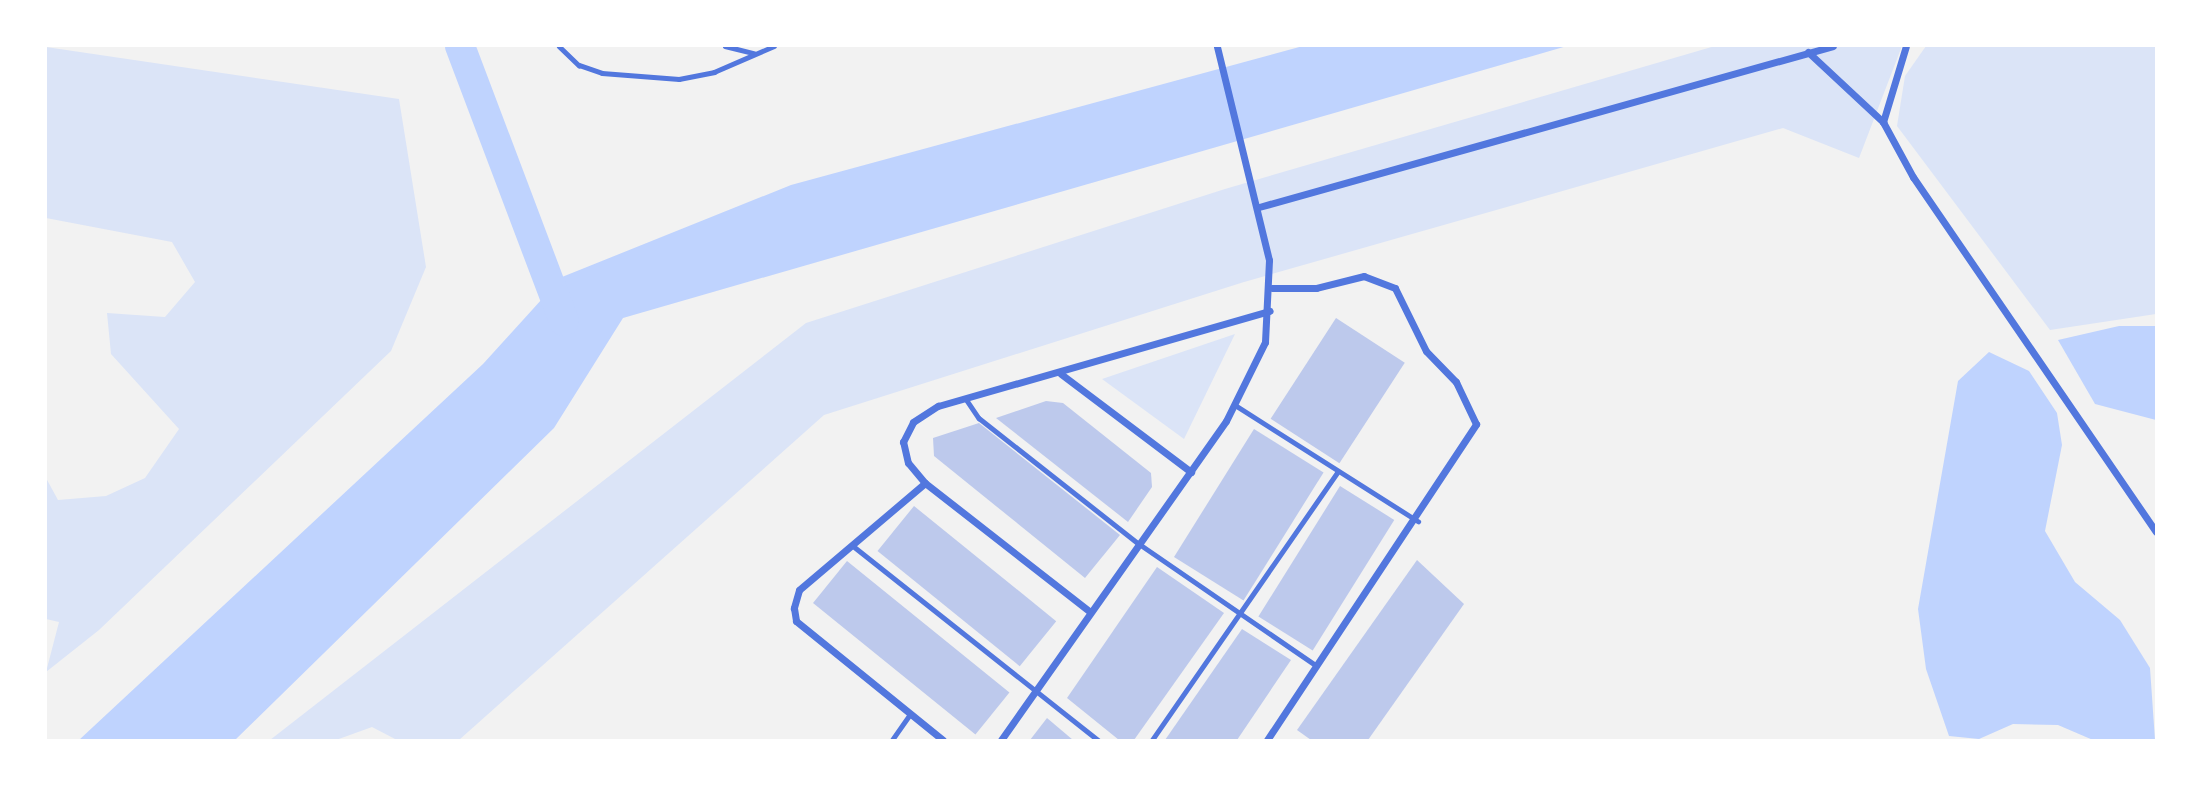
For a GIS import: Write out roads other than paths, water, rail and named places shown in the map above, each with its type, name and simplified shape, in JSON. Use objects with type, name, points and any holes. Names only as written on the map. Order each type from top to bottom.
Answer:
[{"type":"street","points":[[1001,740],[1089,611],[1191,472],[1235,405],[1265,342],[1272,288],[1259,207],[1217,46]]},
{"type":"street","points":[[1259,207],[1833,46]]},
{"type":"street","points":[[1883,122],[1906,46]]},
{"type":"street","points":[[1808,52],[1883,122],[1913,177],[2157,532]]},
{"type":"street","points":[[1267,740],[1472,439],[1473,408],[1426,351],[1395,288],[1381,279],[1272,288]]},
{"type":"street","points":[[1089,611],[925,483],[908,463],[903,442],[913,422],[966,398],[1061,374],[1270,311]]},
{"type":"street","points":[[1061,374],[1191,472]]},
{"type":"street","points":[[925,483],[799,590],[796,621],[943,740]]},
{"type":"lane","points":[[559,46],[579,65],[643,77],[714,72],[774,46]]},
{"type":"lane","points":[[724,46],[755,54]]},
{"type":"lane","points":[[966,398],[979,418],[1138,543],[1318,667]]},
{"type":"lane","points":[[1235,405],[1337,473],[1418,521]]},
{"type":"lane","points":[[1152,740],[1337,473]]},
{"type":"lane","points":[[852,545],[1034,692],[1098,740]]},
{"type":"lane","points":[[892,740],[909,714]]},
{"type":"water","points":[[1303,46],[1567,46],[623,318],[554,428],[235,740],[79,740],[483,364],[562,277],[791,185]]},
{"type":"water","points":[[2119,326],[2156,326],[2156,420],[2095,404],[2058,340]]},
{"type":"water","points":[[1989,352],[2029,371],[2057,413],[2062,445],[2045,531],[2075,582],[2120,620],[2150,668],[2155,740],[2093,740],[2058,725],[2013,724],[1979,739],[1949,736],[1926,669],[1918,609],[1958,381]]},
{"type":"waterway","points":[[460,46],[564,321]]}]
